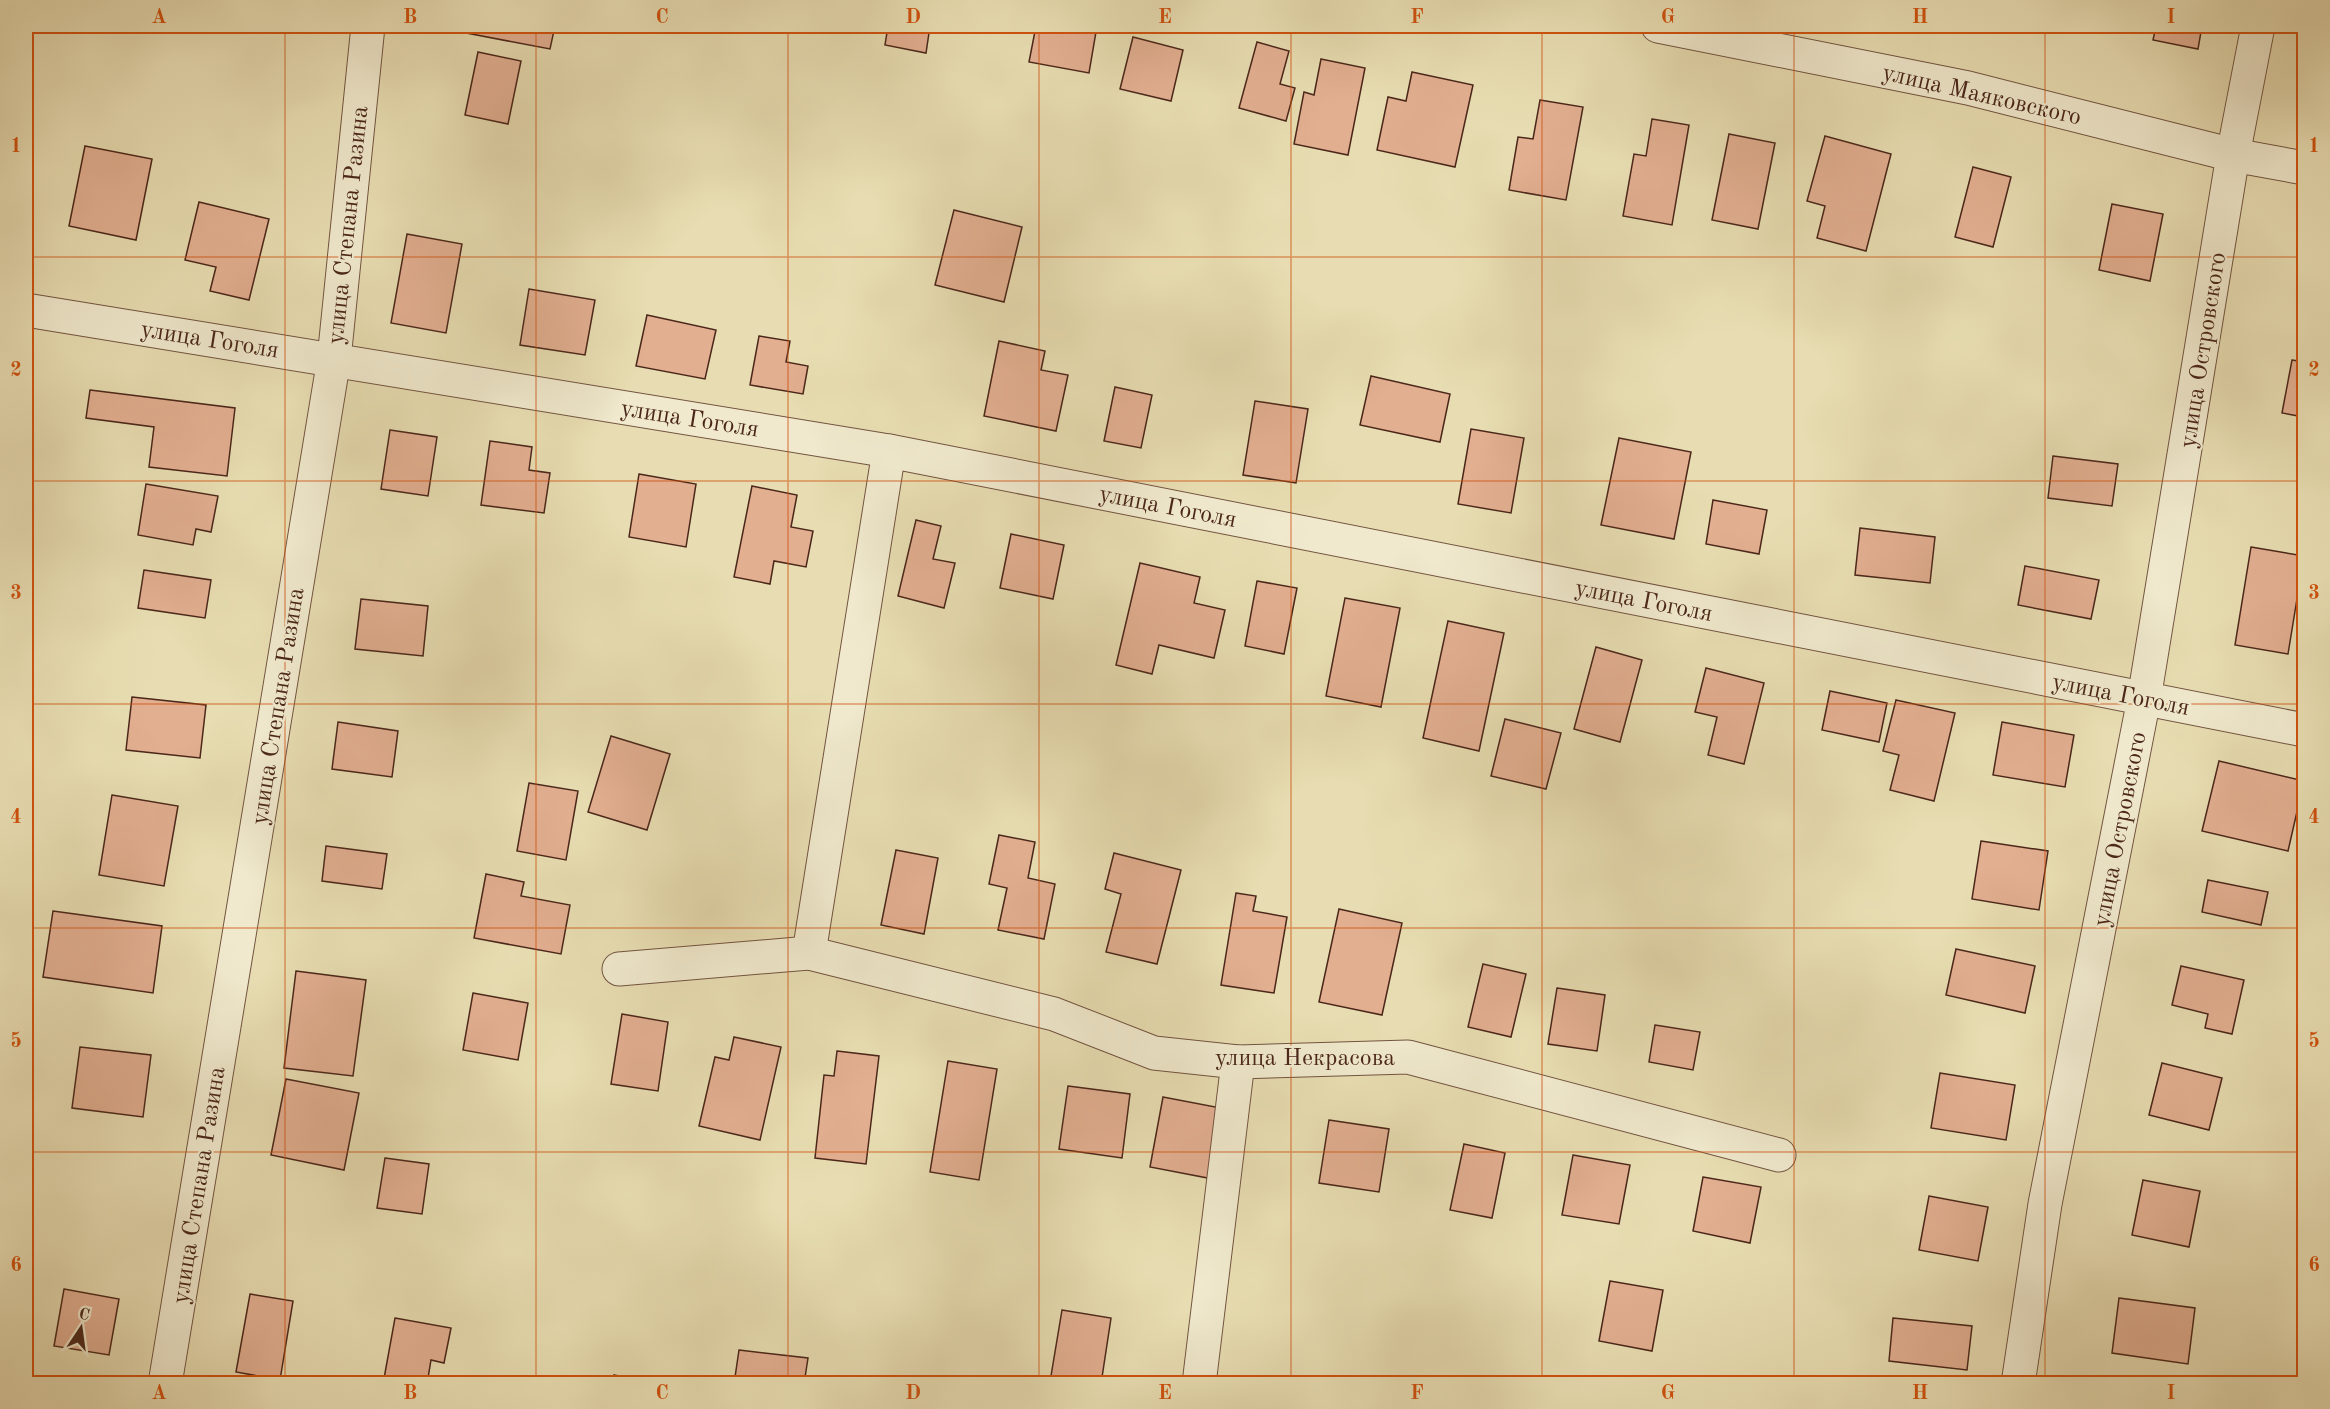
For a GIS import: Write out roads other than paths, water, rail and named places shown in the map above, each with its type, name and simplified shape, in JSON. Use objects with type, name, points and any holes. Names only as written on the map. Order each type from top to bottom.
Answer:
[{"type":"street","name":"улица Степана Разина","points":[[165,1383],[334,359],[368,26]]},
{"type":"street","name":"улица Маяковского","points":[[1658,26],[1968,88],[2234,155],[2304,168]]},
{"type":"street","name":"улица Островского","points":[[2018,1383],[2045,1204],[2144,699],[2234,155],[2258,26]]},
{"type":"street","name":"улица Гоголя","points":[[26,310],[889,451],[2304,729]]},
{"type":"street","points":[[809,953],[889,451]]},
{"type":"street","name":"улица Некрасова","points":[[619,969],[809,953],[1054,1014],[1154,1053],[1238,1062],[1408,1057],[1779,1155]]},
{"type":"street","points":[[1199,1383],[1238,1062]]}]
